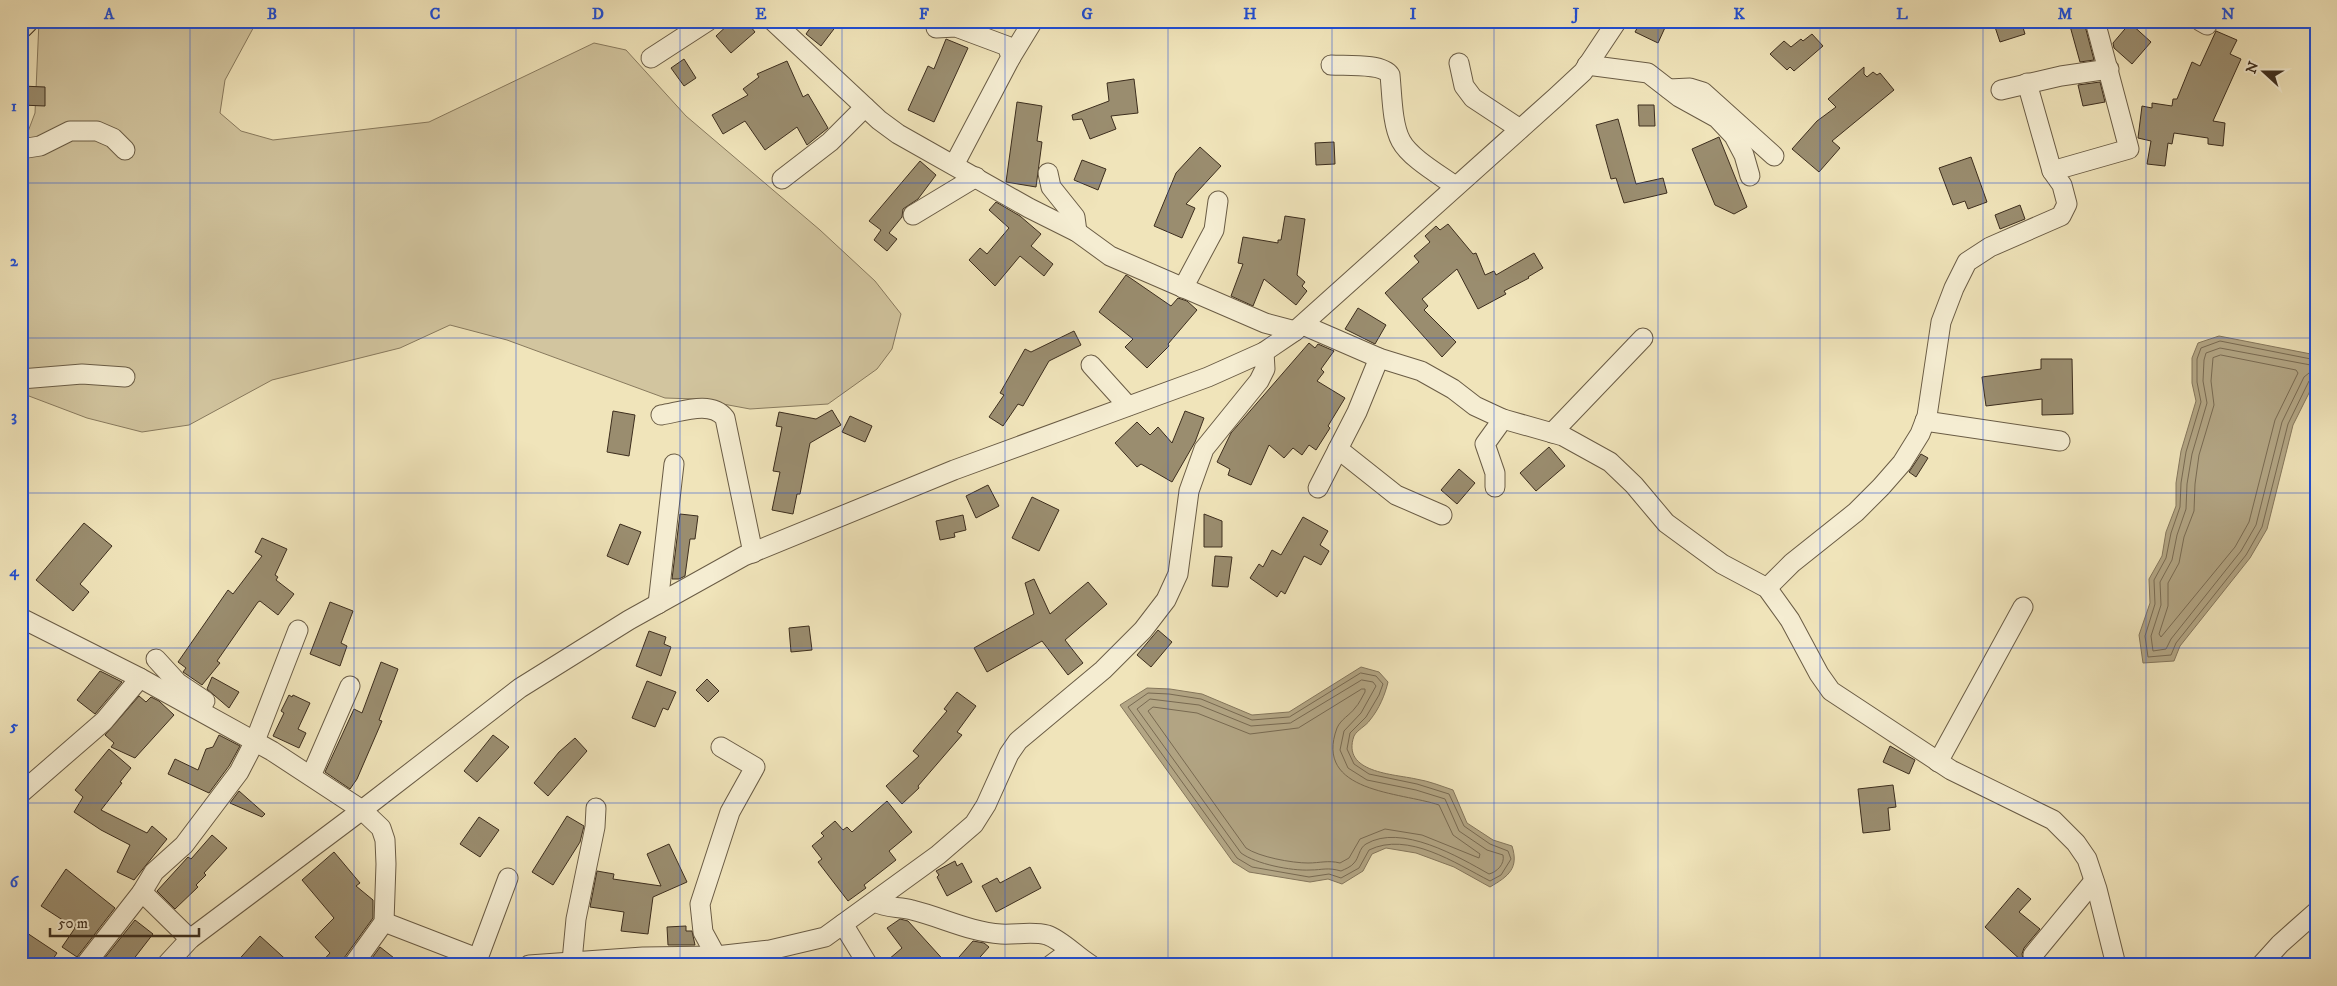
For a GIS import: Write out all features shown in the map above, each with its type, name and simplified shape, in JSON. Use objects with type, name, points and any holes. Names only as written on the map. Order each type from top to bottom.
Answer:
[{"type":"main road","points":[[21,26],[26,21]]},
{"type":"street","points":[[651,58],[708,21]]},
{"type":"street","points":[[773,21],[865,107],[898,134],[1077,232],[1110,256],[1266,323],[1299,328],[1379,358],[1421,371],[1452,389],[1475,406],[1503,419],[1563,436],[1610,462],[1634,485],[1666,523],[1722,564],[1767,588],[1790,620],[1830,691],[1938,762],[2053,820],[2076,843],[2087,859],[2116,965]]},
{"type":"street","points":[[954,165],[1011,57],[1033,21]]},
{"type":"street","points":[[166,965],[190,939],[520,688],[658,604],[753,553],[954,470],[1208,377],[1264,352],[1299,328],[1583,72],[1617,21]]},
{"type":"street","points":[[2052,171],[2129,149],[2095,21]]},
{"type":"street","points":[[936,28],[956,27],[1007,46],[1011,57]]},
{"type":"street","points":[[1459,63],[1464,86],[1473,98],[1520,129]]},
{"type":"street","points":[[1331,65],[1386,70],[1390,75],[1396,130],[1401,142],[1410,152],[1455,186]]},
{"type":"street","points":[[1587,65],[1648,73],[1679,97],[1717,118],[1734,136],[1744,155],[1750,176]]},
{"type":"street","points":[[2001,90],[2109,69]]},
{"type":"street","points":[[1767,588],[1792,563],[1856,512],[1882,487],[1902,463],[1920,434],[1925,421],[1941,322],[1962,269],[1967,262],[1990,247],[2061,216],[2067,204],[2062,185],[2052,171],[2027,84]]},
{"type":"street","points":[[1670,89],[1690,88],[1703,92],[1774,156]]},
{"type":"street","points":[[782,179],[830,142],[865,107]]},
{"type":"street","points":[[21,149],[40,146],[70,131],[97,131],[112,138],[125,150]]},
{"type":"street","points":[[1048,173],[1051,187],[1075,217],[1077,232]]},
{"type":"street","points":[[914,215],[976,177]]},
{"type":"street","points":[[1183,288],[1214,230],[1218,200]]},
{"type":"street","points":[[1552,433],[1643,338]]},
{"type":"street","points":[[528,965],[572,961],[712,960],[770,950],[825,937],[938,855],[974,824],[986,805],[1009,754],[1018,741],[1102,670],[1143,630],[1166,600],[1178,574],[1189,491],[1196,469],[1204,449],[1259,381],[1265,368],[1264,352]]},
{"type":"street","points":[[1318,488],[1357,412],[1379,358]]},
{"type":"street","points":[[1091,365],[1128,406]]},
{"type":"street","points":[[21,379],[82,374],[126,377]]},
{"type":"street","points":[[662,415],[701,408],[715,410],[725,418],[753,553]]},
{"type":"street","points":[[1495,487],[1495,473],[1485,444],[1503,419]]},
{"type":"street","points":[[1925,421],[2060,441]]},
{"type":"street","points":[[1338,449],[1396,495],[1442,515]]},
{"type":"street","points":[[658,604],[674,464]]},
{"type":"street","points":[[1938,762],[2023,607]]},
{"type":"street","points":[[21,618],[140,678],[248,737],[362,810],[381,828],[385,840],[384,922],[353,965]]},
{"type":"street","points":[[85,965],[142,892],[154,872],[184,845],[239,772],[248,737],[298,630]]},
{"type":"street","points":[[156,659],[178,683],[232,719],[248,737]]},
{"type":"street","points":[[21,793],[104,721],[140,678]]},
{"type":"street","points":[[311,776],[350,686]]},
{"type":"street","points":[[712,960],[703,932],[700,904],[730,812],[755,767],[721,747]]},
{"type":"street","points":[[572,961],[576,919],[595,827],[596,808]]},
{"type":"street","points":[[384,922],[472,956],[479,963],[508,878]]},
{"type":"street","points":[[2033,954],[2094,881]]},
{"type":"street","points":[[142,892],[190,939]]},
{"type":"street","points":[[875,902],[884,908],[910,909],[953,924],[999,934],[1044,934],[1055,938],[1070,951],[1092,965]]},
{"type":"street","points":[[2261,965],[2280,944],[2316,912]]},
{"type":"street","points":[[843,924],[868,965]]},
{"type":"street","points":[[1051,965],[1070,951]]},
{"type":"shaded area","points":[[39,21],[257,21],[225,80],[220,113],[241,131],[273,140],[429,122],[594,43],[626,50],[686,116],[820,230],[875,281],[901,314],[892,349],[877,369],[828,404],[750,409],[696,399],[665,398],[507,340],[450,325],[400,348],[272,380],[189,425],[142,432],[87,418],[21,393],[21,150],[35,113]]},
{"type":"water","points":[[2219,336],[2316,355],[2316,379],[2293,425],[2267,529],[2250,558],[2180,646],[2174,661],[2143,663],[2139,635],[2150,603],[2149,579],[2162,556],[2166,532],[2176,506],[2176,483],[2181,451],[2196,401],[2192,383],[2192,358],[2198,343]]},
{"type":"water","points":[[1361,667],[1379,672],[1388,682],[1376,711],[1354,736],[1352,748],[1355,758],[1362,765],[1372,770],[1426,781],[1453,790],[1467,823],[1493,840],[1512,846],[1514,860],[1511,871],[1497,883],[1490,887],[1454,867],[1416,853],[1386,848],[1372,854],[1363,871],[1342,884],[1328,879],[1310,882],[1249,872],[1233,862],[1120,705],[1147,688],[1170,689],[1202,694],[1252,715],[1289,712]]},
{"type":"building","points":[[732,21],[746,21],[755,32],[731,53],[716,36]]},
{"type":"building","points":[[815,21],[840,21],[821,46],[806,34]]},
{"type":"building","points":[[1641,21],[1668,21],[1658,43],[1635,32]]},
{"type":"building","points":[[1993,21],[2021,21],[2025,34],[2000,42]]},
{"type":"building","points":[[2084,22],[2094,60],[2080,62],[2070,26]]},
{"type":"building","points":[[2130,23],[2151,42],[2132,64],[2114,48],[2113,43]]},
{"type":"building","points":[[2216,31],[2237,40],[2230,54],[2241,59],[2213,121],[2225,123],[2223,146],[2208,144],[2208,138],[2174,133],[2172,144],[2168,143],[2165,166],[2147,164],[2151,141],[2138,138],[2142,106],[2152,108],[2152,103],[2172,106],[2173,99],[2177,99],[2192,62],[2200,66]]},
{"type":"building","points":[[1812,34],[1823,46],[1794,71],[1790,67],[1787,70],[1770,54],[1784,41],[1791,47],[1801,39],[1803,41]]},
{"type":"building","points":[[946,39],[968,48],[934,122],[908,110],[928,66],[934,69]]},
{"type":"building","points":[[684,59],[696,78],[684,86],[671,68]]},
{"type":"building","points":[[787,61],[803,97],[808,94],[828,128],[807,145],[797,127],[765,150],[745,121],[723,134],[712,115],[748,95],[743,89],[759,77],[757,74]]},
{"type":"building","points":[[1864,67],[1864,74],[1867,77],[1873,72],[1877,75],[1880,73],[1894,90],[1832,141],[1840,148],[1819,172],[1792,149],[1817,121],[1836,107],[1828,99]]},
{"type":"building","points":[[1134,79],[1138,113],[1111,116],[1116,129],[1090,139],[1082,119],[1073,120],[1072,115],[1109,101],[1107,83]]},
{"type":"building","points":[[2100,82],[2105,102],[2083,106],[2078,85]]},
{"type":"building","points":[[21,86],[45,87],[45,106],[21,105]]},
{"type":"building","points":[[1017,102],[1042,106],[1037,141],[1042,142],[1036,187],[1006,182]]},
{"type":"building","points":[[1638,105],[1654,105],[1655,126],[1639,126]]},
{"type":"building","points":[[1618,119],[1636,184],[1663,178],[1667,193],[1624,203],[1616,178],[1611,179],[1596,125]]},
{"type":"building","points":[[1719,137],[1747,207],[1734,214],[1715,205],[1692,149]]},
{"type":"building","points":[[1334,142],[1335,164],[1316,165],[1315,143]]},
{"type":"building","points":[[1200,147],[1221,166],[1186,204],[1195,208],[1182,238],[1154,226],[1176,173]]},
{"type":"building","points":[[1971,157],[1987,202],[1968,209],[1965,201],[1953,205],[1939,168]]},
{"type":"building","points":[[1082,160],[1106,169],[1098,190],[1074,180]]},
{"type":"building","points":[[920,161],[936,175],[918,199],[903,209],[902,217],[889,233],[897,239],[887,251],[874,240],[881,230],[869,221]]},
{"type":"building","points":[[996,202],[1020,216],[1041,234],[1031,246],[1053,264],[1044,276],[1020,256],[995,286],[969,260],[980,248],[987,254],[1009,228],[989,210]]},
{"type":"building","points":[[2020,205],[2025,219],[2000,229],[1995,215]]},
{"type":"building","points":[[1285,216],[1305,219],[1297,275],[1305,282],[1302,286],[1307,291],[1296,305],[1264,279],[1253,306],[1231,296],[1243,264],[1238,263],[1243,237],[1278,243],[1278,240],[1281,240]]},
{"type":"building","points":[[1448,224],[1473,254],[1476,253],[1485,275],[1494,271],[1496,275],[1534,253],[1543,268],[1529,278],[1504,291],[1506,294],[1478,309],[1457,269],[1422,299],[1428,306],[1424,310],[1456,342],[1442,357],[1385,293],[1419,262],[1414,256],[1430,242],[1425,236],[1436,226],[1440,230]]},
{"type":"building","points":[[1126,275],[1171,306],[1178,298],[1187,301],[1197,310],[1168,344],[1169,346],[1147,368],[1125,347],[1133,339],[1099,312]]},
{"type":"building","points":[[1358,308],[1386,325],[1375,344],[1345,329]]},
{"type":"building","points":[[1074,331],[1081,345],[1049,361],[1023,406],[1018,404],[1003,426],[989,417],[1004,395],[1000,393],[1025,349],[1031,352]]},
{"type":"building","points":[[1309,343],[1315,348],[1318,344],[1334,351],[1321,369],[1324,372],[1317,381],[1345,398],[1328,426],[1330,428],[1316,450],[1309,445],[1302,455],[1293,448],[1284,458],[1269,445],[1251,485],[1228,475],[1230,469],[1217,462],[1231,433]]},
{"type":"building","points":[[2041,359],[2072,359],[2073,414],[2042,415],[2042,399],[1986,406],[1982,377],[2041,369]]},
{"type":"building","points":[[832,410],[841,425],[810,443],[800,494],[797,494],[793,514],[772,510],[780,472],[773,471],[782,427],[776,426],[779,412],[816,419]]},
{"type":"building","points":[[613,411],[635,415],[629,456],[607,452]]},
{"type":"building","points":[[1185,411],[1204,418],[1195,442],[1172,482],[1141,464],[1137,467],[1115,443],[1137,422],[1150,435],[1158,427],[1172,443]]},
{"type":"building","points":[[850,416],[872,426],[865,442],[842,432]]},
{"type":"building","points":[[1549,447],[1565,466],[1536,491],[1520,473]]},
{"type":"building","points":[[1921,454],[1928,458],[1916,477],[1909,472]]},
{"type":"building","points":[[1459,469],[1475,483],[1457,504],[1441,490]]},
{"type":"building","points":[[988,485],[999,506],[976,518],[966,496]]},
{"type":"building","points":[[1032,497],[1059,510],[1039,551],[1012,538]]},
{"type":"building","points":[[680,514],[698,516],[695,539],[690,539],[685,576],[679,579],[672,579]]},
{"type":"building","points":[[1204,514],[1222,521],[1222,547],[1204,547]]},
{"type":"building","points":[[963,515],[966,530],[954,533],[955,537],[940,540],[936,521]]},
{"type":"building","points":[[1303,517],[1328,531],[1320,545],[1329,551],[1321,565],[1304,556],[1285,594],[1281,591],[1277,597],[1250,578],[1259,564],[1263,567],[1272,550],[1281,555]]},
{"type":"building","points":[[84,523],[112,546],[80,584],[89,592],[73,611],[36,580]]},
{"type":"building","points":[[620,524],[641,532],[628,565],[607,556]]},
{"type":"building","points":[[262,538],[287,549],[275,575],[278,577],[276,580],[294,594],[278,615],[260,601],[258,602],[217,661],[220,663],[202,685],[183,672],[186,668],[178,662],[228,590],[233,594],[262,556],[255,552]]},
{"type":"building","points":[[1215,556],[1232,557],[1228,587],[1212,586]]},
{"type":"building","points":[[1034,579],[1050,614],[1088,582],[1107,604],[1065,640],[1083,663],[1068,675],[1042,641],[987,672],[974,648],[1034,614],[1025,583]]},
{"type":"building","points":[[330,602],[353,611],[341,643],[347,646],[340,666],[310,654]]},
{"type":"building","points":[[809,626],[812,650],[791,652],[789,628]]},
{"type":"building","points":[[1158,630],[1172,642],[1151,667],[1137,655]]},
{"type":"building","points":[[649,631],[666,637],[664,644],[671,647],[661,676],[636,666]]},
{"type":"building","points":[[381,662],[398,669],[379,720],[382,721],[357,779],[350,789],[325,772],[354,709],[362,713]]},
{"type":"building","points":[[100,671],[122,682],[95,714],[77,700]]},
{"type":"building","points":[[212,677],[239,692],[229,708],[207,689]]},
{"type":"building","points":[[707,679],[719,691],[708,702],[696,690]]},
{"type":"building","points":[[647,681],[676,692],[668,710],[663,708],[655,727],[632,718]]},
{"type":"building","points":[[957,692],[976,706],[957,732],[962,735],[918,786],[919,788],[902,804],[886,786],[919,756],[913,751],[947,711],[944,709]]},
{"type":"building","points":[[289,695],[310,703],[298,729],[306,733],[299,748],[273,736],[284,713],[281,711]]},
{"type":"building","points":[[139,696],[146,702],[151,697],[159,701],[174,715],[135,758],[111,747],[114,743],[105,735]]},
{"type":"building","points":[[219,735],[240,746],[229,766],[209,793],[168,774],[175,759],[198,770],[206,749],[213,747]]},
{"type":"building","points":[[493,735],[509,747],[477,782],[464,771]]},
{"type":"building","points":[[575,738],[587,751],[548,796],[534,783],[559,752]]},
{"type":"building","points":[[1890,746],[1915,760],[1909,774],[1883,762]]},
{"type":"building","points":[[109,749],[131,768],[101,810],[147,833],[152,826],[167,839],[134,880],[117,872],[130,845],[101,830],[74,812],[83,797],[75,790]]},
{"type":"building","points":[[1893,785],[1896,807],[1888,808],[1890,830],[1863,833],[1858,789]]},
{"type":"building","points":[[239,791],[265,814],[262,817],[230,803]]},
{"type":"building","points":[[887,801],[912,832],[889,851],[896,860],[864,885],[866,888],[848,901],[818,862],[822,859],[812,846],[824,836],[821,833],[835,821],[843,830],[847,827],[852,832]]},
{"type":"building","points":[[567,816],[584,826],[580,842],[553,885],[532,872]]},
{"type":"building","points":[[479,817],[499,830],[480,857],[460,844]]},
{"type":"building","points":[[212,835],[227,848],[204,873],[206,875],[196,885],[198,887],[175,909],[157,891],[188,857],[191,859]]},
{"type":"building","points":[[669,844],[687,882],[653,897],[648,934],[621,931],[624,912],[590,907],[597,871],[614,874],[613,879],[661,886],[647,854]]},
{"type":"building","points":[[334,852],[360,883],[356,886],[373,900],[373,918],[344,958],[342,965],[319,965],[330,953],[315,937],[334,918],[302,880]]},
{"type":"building","points":[[955,861],[957,866],[962,863],[972,882],[947,896],[937,877],[939,875],[936,871]]},
{"type":"building","points":[[1030,867],[1041,888],[996,912],[982,886],[997,878],[1000,883]]},
{"type":"building","points":[[66,869],[115,908],[77,957],[62,947],[75,928],[41,906]]},
{"type":"building","points":[[2018,888],[2031,899],[2019,912],[2040,929],[2024,948],[2022,954],[2024,963],[1985,927]]},
{"type":"building","points":[[900,919],[908,921],[948,965],[882,965],[902,948],[887,928]]},
{"type":"building","points":[[135,920],[153,934],[129,965],[99,965]]},
{"type":"building","points":[[686,926],[686,931],[692,931],[695,945],[668,945],[667,927]]},
{"type":"building","points":[[21,929],[57,953],[49,965],[21,965]]},
{"type":"building","points":[[260,936],[292,965],[234,965]]},
{"type":"building","points":[[973,941],[984,943],[989,947],[973,965],[952,965]]},
{"type":"building","points":[[380,947],[403,965],[367,965]]}]
